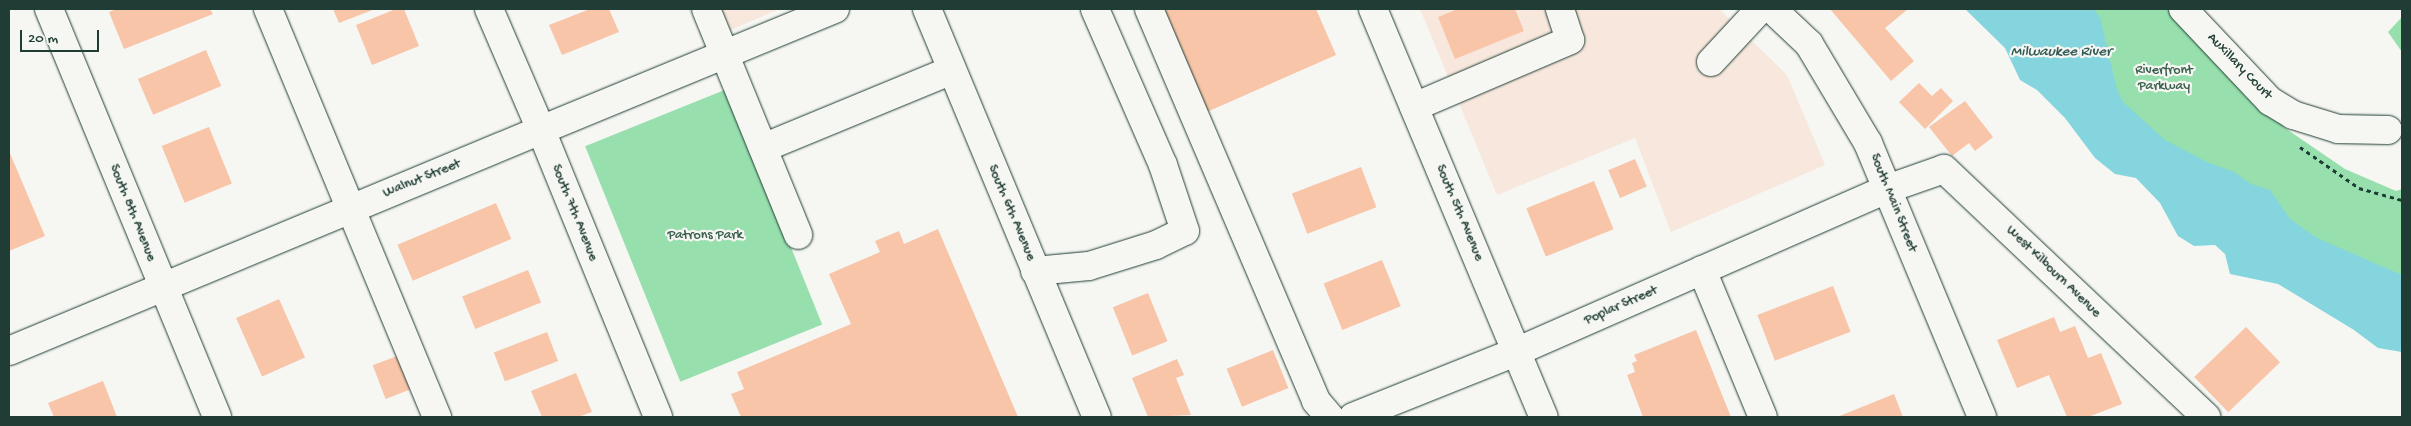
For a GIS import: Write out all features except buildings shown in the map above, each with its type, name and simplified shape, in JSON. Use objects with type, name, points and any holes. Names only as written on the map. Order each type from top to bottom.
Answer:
[{"type":"street","name":"South 8th Avenue","points":[[49,9],[217,417]]},
{"type":"street","points":[[268,9],[437,417]]},
{"type":"street","name":"South 7th Avenue","points":[[489,9],[658,417]]},
{"type":"street","points":[[706,9],[798,235]]},
{"type":"street","name":"Walnut Street","points":[[9,351],[350,208],[835,9]]},
{"type":"street","name":"South 6th Avenue","points":[[926,9],[1097,417]]},
{"type":"street","points":[[1036,271],[1089,266],[1156,245],[1185,231],[1163,165],[1095,9]]},
{"type":"street","points":[[1149,9],[1316,401],[1330,417]]},
{"type":"street","points":[[1414,107],[1570,40],[1560,9]]},
{"type":"street","points":[[1711,62],[1760,9]]},
{"type":"street","name":"South Main Street","points":[[1772,9],[1809,44],[1868,143],[1982,417]]},
{"type":"street","name":"Auxillary Court","points":[[2183,9],[2270,101],[2293,116],[2338,129],[2388,130]]},
{"type":"street","name":"South 5th Avenue","points":[[1381,11],[1414,107],[1518,351],[1544,417]]},
{"type":"street","points":[[763,148],[952,70]]},
{"type":"street","name":"West Kilbourn Avenue","points":[[1887,188],[1944,169],[2206,417]]},
{"type":"street","name":"Poplar Street","points":[[1353,417],[1518,351],[1887,188]]},
{"type":"street","points":[[1702,270],[1763,417]]},
{"type":"shaded area","points":[[719,9],[779,9],[728,31]]},
{"type":"shaded area","points":[[1420,9],[1719,9],[1787,75],[1825,165],[1671,232],[1635,138],[1497,195]]},
{"type":"green space","name":"Riverfront Parkway","points":[[2084,9],[2168,9],[2285,128],[2345,169],[2396,191],[2402,189],[2402,284],[2348,260],[2179,158],[2121,110]]},
{"type":"green space","points":[[2402,17],[2402,52],[2388,32]]},
{"type":"green space","name":"Patrons Park","points":[[727,89],[822,325],[680,382],[585,146]]},
{"type":"water","name":"Milwaukee River","points":[[1965,9],[2093,9],[2100,17],[2117,90],[2123,102],[2165,140],[2207,162],[2234,172],[2251,184],[2270,190],[2290,219],[2317,238],[2402,275],[2402,352],[2378,348],[2354,330],[2278,284],[2230,274],[2225,254],[2215,245],[2194,246],[2178,236],[2160,203],[2136,178],[2115,174],[2095,158],[2065,118],[2037,90],[2020,80],[2005,48]]}]
